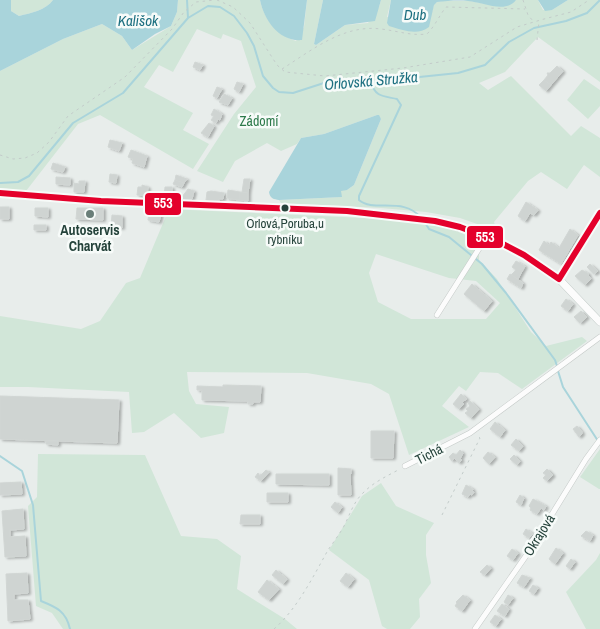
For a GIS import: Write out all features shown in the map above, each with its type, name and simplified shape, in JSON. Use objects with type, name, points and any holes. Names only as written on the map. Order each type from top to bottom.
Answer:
[{"type":"main road","points":[[0,193],[101,201],[347,211],[435,221],[487,236],[524,255],[559,279],[600,322]]},
{"type":"main road","points":[[559,279],[600,213]]},
{"type":"street","points":[[437,315],[487,236]]},
{"type":"street","name":"Tichá","points":[[404,466],[473,430],[600,337]]},
{"type":"street","name":"Okrajová","points":[[475,629],[530,550],[586,459],[600,440]]},
{"type":"path","points":[[0,156],[14,159],[25,158],[37,153],[49,142],[68,116],[126,77],[196,1],[216,0],[233,7],[250,23],[277,65],[285,72],[325,76],[403,68],[470,57],[517,27],[571,12],[589,0]]},
{"type":"path","points":[[523,0],[534,22]]},
{"type":"path","points":[[282,69],[338,36],[358,28],[381,29],[414,36],[427,34],[446,7],[526,9]]},
{"type":"path","points":[[537,40],[539,20]]},
{"type":"path","points":[[442,515],[480,438],[473,430]]},
{"type":"path","name":"Tichá","points":[[274,629],[283,621],[317,572],[355,502],[374,483],[404,466]]},
{"type":"green space","points":[[11,0],[53,0],[42,9],[19,16],[11,11]]},
{"type":"green space","name":"Zádomí","points":[[178,0],[260,0],[265,14],[272,25],[283,35],[296,41],[304,27],[307,0],[323,0],[314,44],[316,45],[345,25],[368,23],[379,7],[381,0],[391,0],[387,17],[432,12],[434,4],[443,1],[470,1],[496,6],[516,0],[538,0],[543,10],[552,10],[568,0],[600,0],[600,82],[538,37],[505,72],[479,83],[488,90],[511,76],[571,136],[581,126],[600,138],[600,177],[584,165],[567,189],[541,172],[528,181],[494,222],[497,231],[460,218],[426,212],[281,203],[279,200],[341,197],[341,190],[347,190],[354,185],[381,119],[377,115],[324,134],[301,138],[297,144],[281,151],[267,143],[235,161],[223,182],[197,171],[234,114],[256,87],[241,41],[223,34],[221,39],[197,29],[173,72],[159,65],[144,87],[193,113],[183,130],[209,144],[193,169],[100,115],[78,124],[26,191],[0,188],[0,71],[63,39],[102,24],[122,36],[132,50],[171,26],[177,12]]},
{"type":"green space","points":[[584,79],[600,90],[600,106],[588,119],[567,100]]},
{"type":"green space","points":[[169,209],[388,219],[440,225],[479,236],[479,260],[497,279],[531,332],[546,346],[582,337],[587,341],[522,389],[498,373],[480,372],[466,391],[459,386],[442,406],[469,427],[409,455],[389,394],[371,384],[307,373],[187,372],[189,391],[196,404],[229,407],[224,433],[201,438],[174,413],[144,432],[132,433],[129,392],[0,387],[0,316],[81,329],[100,321],[126,283],[140,278]],"holes":[[[376,254],[449,278],[476,281],[500,303],[486,319],[411,319],[378,302],[369,273]]]},
{"type":"green space","points":[[600,449],[600,489],[599,489],[580,477]]},
{"type":"green space","points":[[38,454],[145,455],[181,536],[217,539],[241,556],[237,589],[285,619],[297,629],[63,629],[52,613],[36,606],[28,506],[37,497]]},
{"type":"green space","points":[[381,483],[396,506],[434,523],[426,535],[426,555],[431,583],[419,599],[420,617],[410,629],[387,629],[382,626],[369,580],[329,550],[362,496]]},
{"type":"green space","points":[[600,553],[600,629],[586,629],[566,592],[596,560]]},
{"type":"water","name":"Kališok","points":[[0,0],[11,0],[11,11],[19,16],[42,9],[53,0],[178,0],[177,12],[171,26],[155,34],[132,50],[122,36],[102,24],[63,39],[0,71]]},
{"type":"water","points":[[260,0],[307,0],[302,40],[286,37],[274,28],[265,15]]},
{"type":"water","points":[[323,0],[381,0],[375,21],[345,25],[316,45],[314,44]]},
{"type":"water","name":"Dub","points":[[391,0],[516,0],[512,4],[500,7],[464,1],[437,2],[434,5],[429,27],[415,32],[389,26],[387,23]]},
{"type":"water","points":[[538,0],[568,0],[552,10],[545,11]]},
{"type":"water","points":[[377,115],[381,119],[354,185],[347,190],[341,191],[342,197],[279,200],[270,196],[269,192],[301,138],[324,134]]},
{"type":"building","points":[[195,62],[203,65],[200,70],[193,67]]},
{"type":"building","points":[[557,66],[563,71],[551,85],[544,80],[548,75],[547,73],[550,73]]},
{"type":"building","points":[[544,80],[551,85],[546,91],[539,85]]},
{"type":"building","points":[[237,82],[243,84],[239,92],[234,89]]},
{"type":"building","points":[[217,87],[222,89],[217,98],[213,96]]},
{"type":"building","points":[[224,94],[232,98],[228,105],[219,102]]},
{"type":"building","points":[[214,109],[222,114],[220,120],[218,119],[216,123],[211,120],[214,116],[211,115]]},
{"type":"building","points":[[209,123],[214,126],[208,137],[201,133]]},
{"type":"building","points":[[110,140],[122,143],[119,151],[108,147]]},
{"type":"building","points":[[131,150],[147,156],[144,167],[132,163],[133,159],[128,157]]},
{"type":"building","points":[[53,163],[65,167],[63,172],[51,169]]},
{"type":"building","points":[[110,174],[117,175],[116,183],[109,182]]},
{"type":"building","points":[[176,175],[187,179],[184,183],[175,180]]},
{"type":"building","points":[[56,177],[70,178],[70,185],[56,184]]},
{"type":"building","points":[[244,179],[250,179],[248,193],[242,192]]},
{"type":"building","points":[[175,180],[184,183],[182,187],[173,184]]},
{"type":"building","points":[[79,181],[85,181],[84,192],[74,192],[74,183],[79,184]]},
{"type":"building","points":[[142,185],[148,187],[147,196],[137,195],[138,187],[142,187]]},
{"type":"building","points":[[165,187],[172,187],[172,198],[164,197]]},
{"type":"building","points":[[188,189],[194,191],[192,199],[183,199],[182,197]]},
{"type":"building","points":[[228,190],[240,192],[239,200],[227,198]]},
{"type":"building","points":[[207,192],[224,193],[223,199],[219,199],[219,201],[206,200]]},
{"type":"building","points":[[240,192],[248,193],[248,201],[239,200]]},
{"type":"building","points":[[526,202],[538,210],[534,215],[530,213],[525,221],[518,216]]},
{"type":"building","points":[[0,207],[9,207],[9,219],[0,219]]},
{"type":"building","points":[[35,208],[48,208],[48,217],[35,216]]},
{"type":"building","name":"Autoservis Charvát","points":[[77,208],[103,208],[103,220],[76,219]]},
{"type":"building","points":[[149,212],[161,214],[159,222],[148,220]]},
{"type":"building","points":[[112,215],[122,216],[122,228],[118,227],[118,225],[111,225]]},
{"type":"building","points":[[34,225],[46,225],[46,230],[34,230]]},
{"type":"building","points":[[570,229],[578,235],[561,264],[539,250],[544,241],[549,245],[551,242],[559,248]]},
{"type":"building","points":[[516,261],[525,266],[518,279],[511,275],[516,270],[512,267]]},
{"type":"building","points":[[590,264],[598,271],[594,274],[587,267]]},
{"type":"building","points":[[582,270],[589,274],[591,279],[585,285],[575,276]]},
{"type":"building","points":[[510,274],[523,283],[521,288],[507,279]]},
{"type":"building","points":[[472,284],[492,301],[484,311],[464,294]]},
{"type":"building","points":[[566,299],[573,304],[568,311],[561,306]]},
{"type":"building","points":[[581,311],[587,317],[580,323],[574,317]]},
{"type":"building","points":[[223,385],[261,386],[260,402],[248,404],[248,401],[202,400],[202,390],[197,390],[197,386],[223,387]]},
{"type":"building","points":[[461,394],[467,399],[462,402],[464,404],[459,409],[453,404]]},
{"type":"building","points":[[0,396],[119,400],[117,443],[0,439]]},
{"type":"building","points":[[470,401],[479,409],[471,418],[465,413],[468,411],[466,409],[470,406],[468,403]]},
{"type":"building","points":[[495,422],[505,430],[500,437],[490,429]]},
{"type":"building","points":[[577,426],[582,432],[579,437],[573,429]]},
{"type":"building","points":[[371,431],[394,431],[393,458],[371,458]]},
{"type":"building","points":[[516,439],[523,446],[519,451],[511,445]]},
{"type":"building","points":[[46,441],[58,441],[58,445],[46,444]]},
{"type":"building","points":[[460,450],[463,453],[460,459],[462,460],[459,463],[454,458],[452,461],[449,457],[453,453],[456,455]]},
{"type":"building","points":[[488,452],[495,457],[489,464],[483,458]]},
{"type":"building","points":[[514,455],[520,461],[517,465],[510,459]]},
{"type":"building","points":[[338,468],[351,469],[351,495],[338,495]]},
{"type":"building","points":[[547,469],[553,475],[547,481],[543,478],[546,475],[543,473]]},
{"type":"building","points":[[266,470],[269,472],[261,481],[255,477],[258,473],[260,476]]},
{"type":"building","points":[[276,474],[329,474],[329,485],[276,484]]},
{"type":"building","points":[[21,482],[22,494],[0,495],[0,483]]},
{"type":"building","points":[[466,485],[473,489],[472,491],[474,492],[468,497],[462,494]]},
{"type":"building","points":[[267,493],[288,493],[288,502],[267,502]]},
{"type":"building","points":[[520,495],[524,498],[521,505],[516,502]]},
{"type":"building","points":[[533,499],[546,506],[544,510],[541,508],[537,514],[530,510],[529,506]]},
{"type":"building","points":[[335,502],[342,507],[338,513],[331,507]]},
{"type":"building","points":[[23,509],[24,529],[10,530],[10,537],[25,536],[26,556],[5,557],[2,511]]},
{"type":"building","points":[[241,515],[260,515],[260,524],[240,524]]},
{"type":"building","points":[[526,529],[533,534],[529,538],[523,534]]},
{"type":"building","points":[[586,531],[593,535],[590,541],[581,536]]},
{"type":"building","points":[[556,548],[563,553],[555,564],[549,559]]},
{"type":"building","points":[[512,549],[518,553],[513,560],[507,556]]},
{"type":"building","points":[[571,559],[575,562],[570,569],[566,566]]},
{"type":"building","points":[[487,565],[491,568],[485,575],[480,572]]},
{"type":"building","points":[[276,570],[287,579],[283,584],[272,575]]},
{"type":"building","points":[[27,573],[28,593],[14,594],[14,600],[28,600],[30,619],[8,621],[6,574]]},
{"type":"building","points":[[346,573],[354,579],[348,587],[340,581]]},
{"type":"building","points":[[522,575],[530,578],[524,587],[517,583]]},
{"type":"building","points":[[267,580],[279,589],[269,600],[258,592]]},
{"type":"building","points":[[533,585],[538,588],[534,594],[529,591]]},
{"type":"building","points":[[463,595],[470,600],[462,611],[455,606],[456,602]]},
{"type":"building","points":[[508,595],[513,598],[508,605],[504,602]]},
{"type":"building","points":[[502,604],[509,609],[505,616],[497,611]]},
{"type":"building","points":[[495,615],[501,619],[496,626],[490,622]]},
{"type":"waterway","points":[[187,0],[188,18]]},
{"type":"waterway","name":"Orlovská Stružka","points":[[0,183],[18,182],[29,176],[73,123],[123,93],[188,18],[208,6],[220,7],[234,16],[254,46],[263,76],[279,92],[293,93],[327,82],[371,82],[458,73],[485,65],[509,42],[534,28],[566,21],[587,13],[600,0]]},
{"type":"waterway","points":[[371,82],[377,93],[397,99],[401,105],[359,196],[359,200],[365,204],[406,208],[414,211],[421,218]]},
{"type":"waterway","points":[[424,221],[429,229],[449,237],[482,264],[506,293],[555,360],[557,366]]},
{"type":"waterway","points":[[558,371],[563,387],[600,444]]},
{"type":"waterway","points":[[0,456],[22,471],[33,505],[41,601],[60,610],[66,618],[70,629]]},
{"type":"transit line","name":"553","points":[[0,193],[101,201],[347,211],[435,221],[460,227],[499,242],[524,255],[559,279],[600,213]]},
{"type":"place","name":"Orlová,Poruba,u rybníku","points":[[285,208]]},
{"type":"place","name":"Autoservis Charvát","points":[[90,214]]}]
